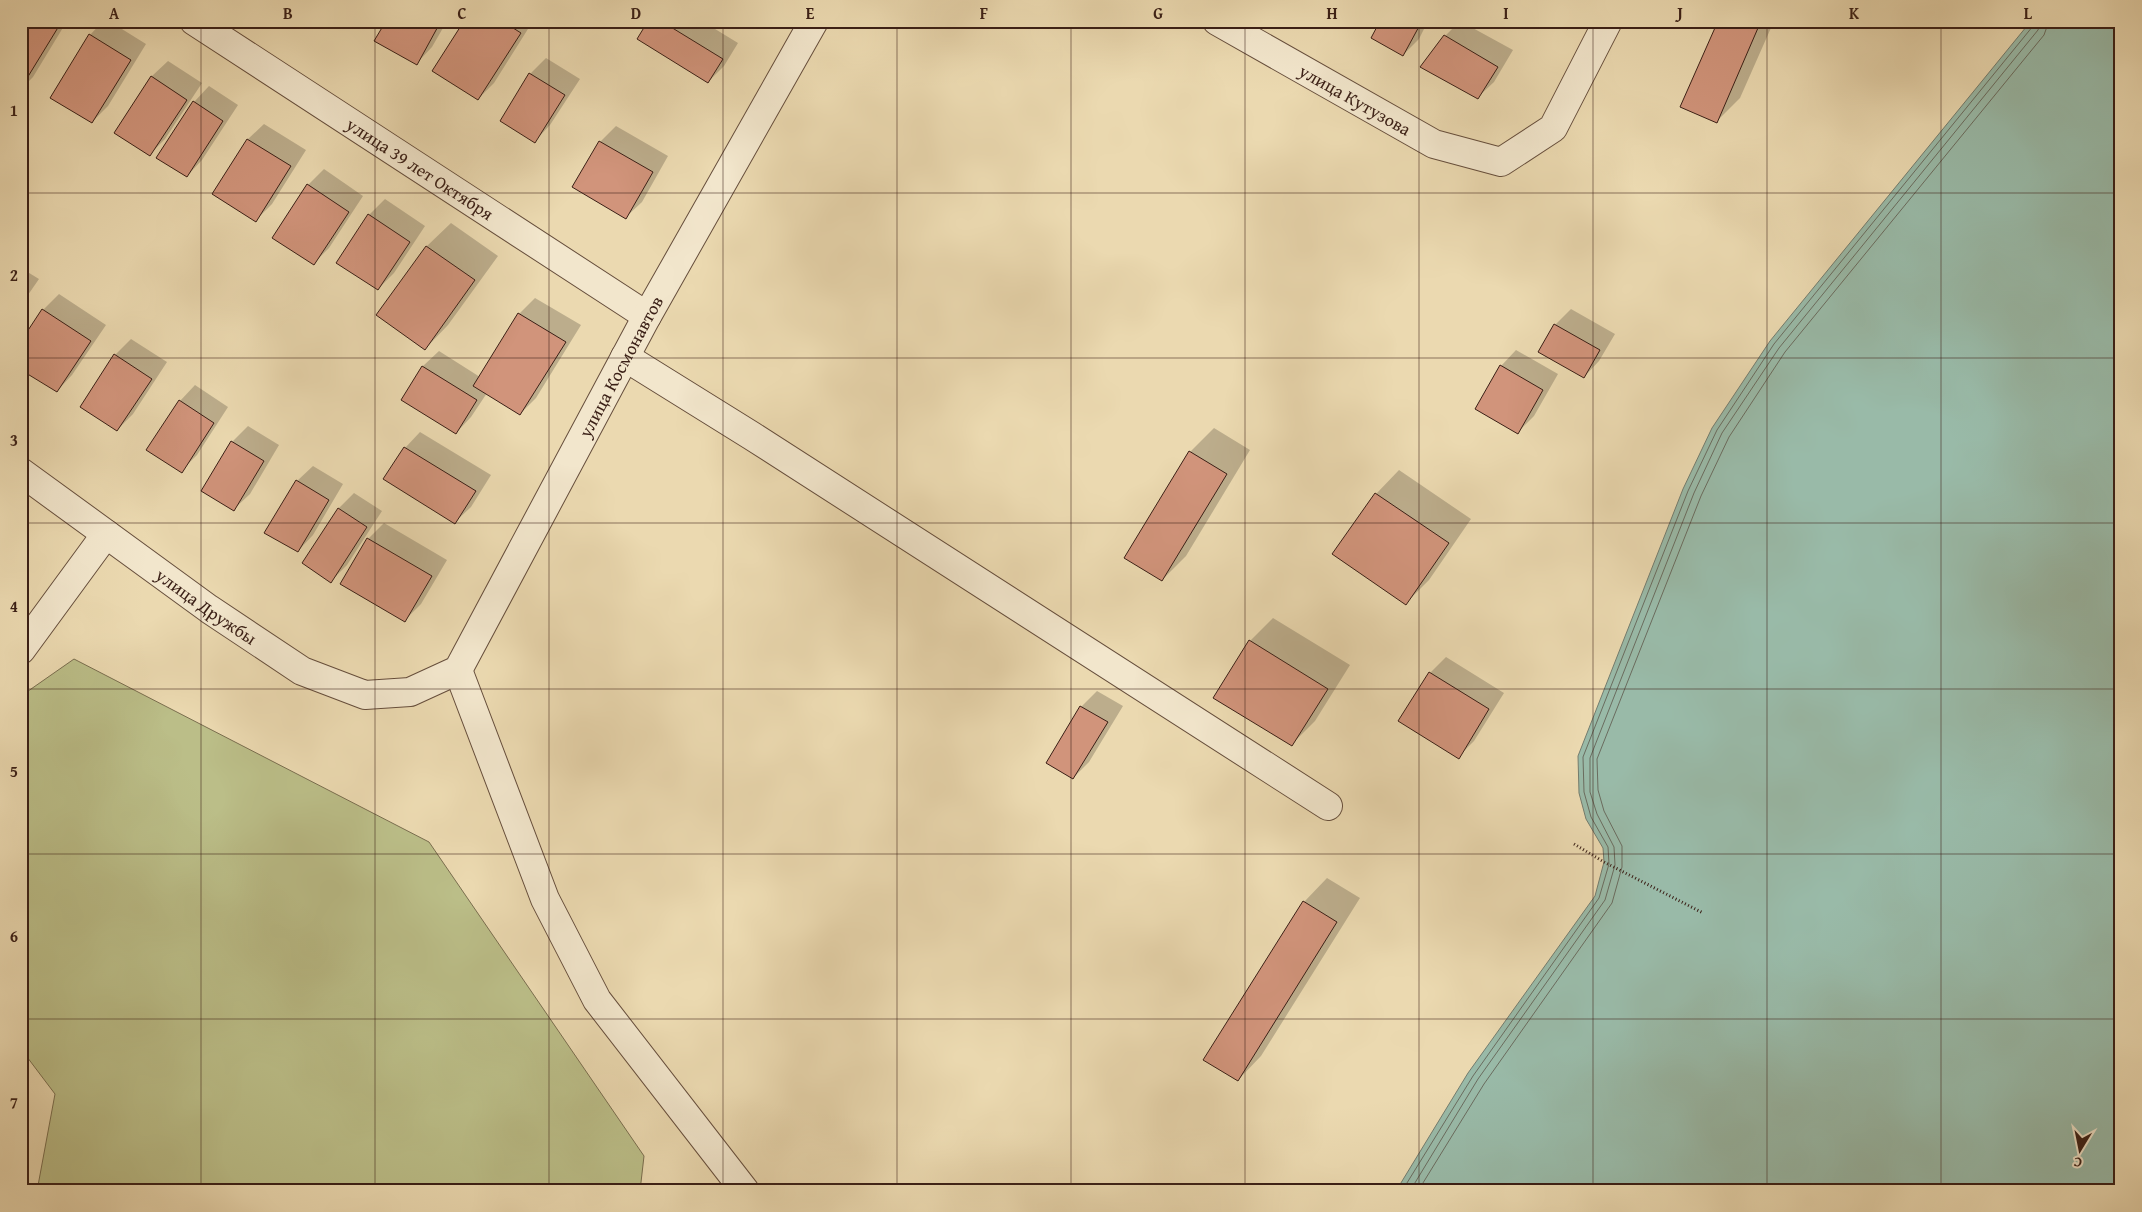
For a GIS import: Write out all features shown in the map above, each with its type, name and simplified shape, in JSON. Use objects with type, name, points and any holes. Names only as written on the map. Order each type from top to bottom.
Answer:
[{"type":"street","name":"улица 39 лет Октября","points":[[194,21],[647,316]]},
{"type":"street","name":"улица Космонавтов","points":[[458,670],[625,356],[814,21]]},
{"type":"street","name":"улица Кутузова","points":[[1217,21],[1434,144],[1501,162],[1553,128],[1608,21]]},
{"type":"street","points":[[625,356],[1328,806]]},
{"type":"street","name":"улица Дружбы","points":[[21,472],[209,609],[302,671],[365,695],[410,692],[458,670]]},
{"type":"street","points":[[21,650],[106,534]]},
{"type":"street","points":[[458,670],[545,899],[597,1000],[746,1191]]},
{"type":"path","points":[[1574,844],[1604,862],[1703,914]]},
{"type":"green space","points":[[74,659],[429,842],[644,1156],[640,1191],[37,1191],[55,1094],[21,1049],[21,696]]},
{"type":"water","points":[[2031,21],[2121,21],[2121,1191],[1396,1191],[1468,1073],[1595,896],[1604,862],[1603,848],[1586,819],[1579,793],[1578,756],[1683,489],[1712,428],[1770,341]]},
{"type":"building","points":[[21,21],[62,21],[21,88]]},
{"type":"building","points":[[386,21],[441,21],[417,65],[374,41]]},
{"type":"building","points":[[464,21],[502,21],[521,33],[478,100],[432,71]]},
{"type":"building","points":[[648,21],[661,21],[723,59],[708,83],[637,39]]},
{"type":"building","points":[[1380,21],[1422,21],[1403,56],[1371,38]]},
{"type":"building","points":[[1718,21],[1761,21],[1717,123],[1680,107]]},
{"type":"building","points":[[89,34],[131,60],[92,123],[50,98]]},
{"type":"building","points":[[1444,35],[1498,67],[1478,99],[1420,67]]},
{"type":"building","points":[[529,73],[565,95],[535,143],[500,121]]},
{"type":"building","points":[[151,76],[187,100],[150,156],[114,133]]},
{"type":"building","points":[[193,101],[223,121],[187,177],[156,158]]},
{"type":"building","points":[[247,139],[291,166],[256,222],[212,194]]},
{"type":"building","points":[[599,141],[653,172],[626,219],[572,187]]},
{"type":"building","points":[[307,184],[349,212],[314,265],[272,238]]},
{"type":"building","points":[[368,214],[410,242],[378,290],[336,263]]},
{"type":"building","points":[[426,246],[475,280],[425,350],[376,315]]},
{"type":"building","points":[[42,309],[91,341],[57,392],[21,370],[21,341]]},
{"type":"building","points":[[518,313],[566,342],[520,415],[473,386]]},
{"type":"building","points":[[1554,324],[1600,350],[1584,378],[1538,352]]},
{"type":"building","points":[[114,354],[152,379],[117,431],[80,407]]},
{"type":"building","points":[[1500,365],[1543,390],[1518,434],[1475,409]]},
{"type":"building","points":[[422,366],[477,400],[456,434],[401,400]]},
{"type":"building","points":[[179,400],[214,423],[182,473],[146,450]]},
{"type":"building","points":[[231,441],[264,461],[234,511],[201,491]]},
{"type":"building","points":[[404,447],[476,491],[455,524],[383,479]]},
{"type":"building","points":[[1189,451],[1227,474],[1162,581],[1124,558]]},
{"type":"building","points":[[296,480],[329,500],[298,552],[264,533]]},
{"type":"building","points":[[1375,493],[1449,543],[1406,605],[1332,554]]},
{"type":"building","points":[[338,508],[367,527],[331,583],[302,563]]},
{"type":"building","points":[[367,538],[432,576],[405,622],[340,584]]},
{"type":"building","points":[[1249,640],[1328,689],[1292,746],[1213,698]]},
{"type":"building","points":[[1429,672],[1489,709],[1459,759],[1398,721]]},
{"type":"building","points":[[1080,706],[1108,722],[1073,779],[1046,763]]},
{"type":"building","points":[[1303,901],[1337,922],[1238,1081],[1203,1060]]}]
